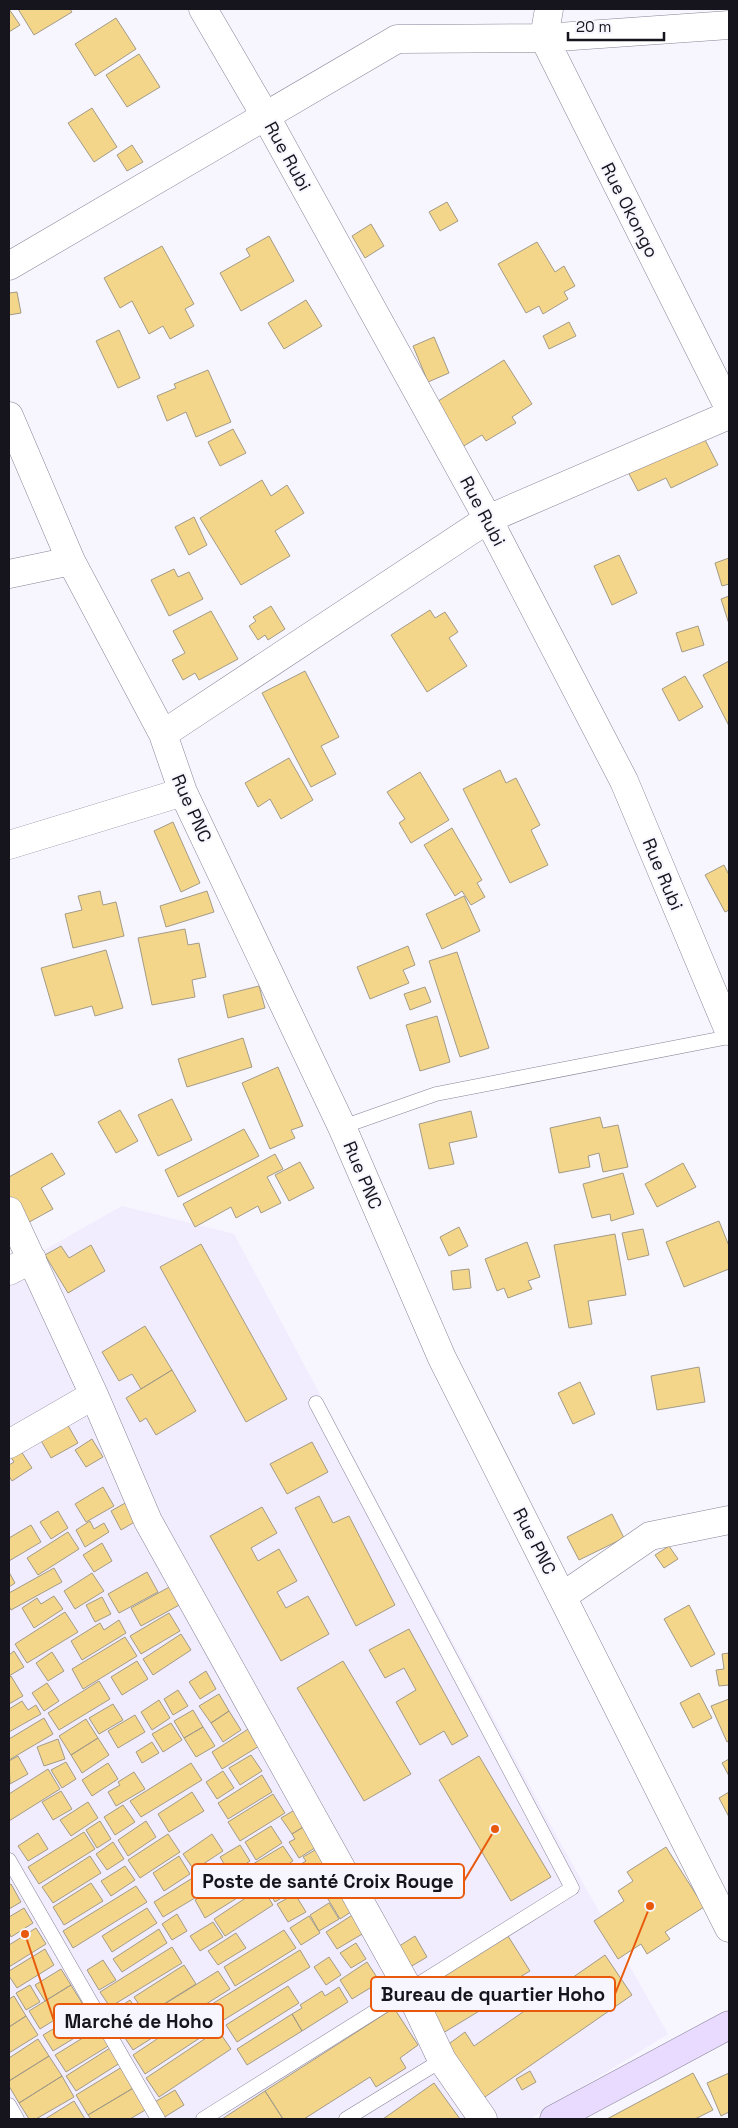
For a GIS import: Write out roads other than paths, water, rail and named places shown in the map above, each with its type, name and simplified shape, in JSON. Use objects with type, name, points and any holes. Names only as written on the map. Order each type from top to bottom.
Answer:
[{"type":"street","name":"Rue Rubi","points":[[202,9],[266,116],[488,519],[624,781],[729,1031]]},
{"type":"street","points":[[544,38],[549,9]]},
{"type":"street","points":[[9,266],[397,39],[544,38],[729,25]]},
{"type":"street","name":"Rue Okongo","points":[[544,38],[729,408]]},
{"type":"street","points":[[162,734],[488,519],[729,415]]},
{"type":"street","name":"Rue PNC","points":[[9,416],[71,561],[162,734],[183,792],[342,1127],[442,1358],[729,1928]]},
{"type":"street","points":[[9,574],[71,561]]},
{"type":"street","points":[[9,845],[183,792]]},
{"type":"street","points":[[9,1211],[20,1265],[94,1395],[148,1521],[409,1990],[442,2060],[483,2119]]},
{"type":"street","points":[[9,1444],[94,1395]]},
{"type":"street","points":[[563,1596],[650,1536],[729,1520]]},
{"type":"street","points":[[555,2119],[729,2025]]},
{"type":"lane","points":[[342,1127],[436,1094],[729,1037]]},
{"type":"lane","points":[[203,2119],[572,1888],[316,1403]]},
{"type":"lane","points":[[9,1860],[158,2119]]},
{"type":"lane","points":[[346,2119],[442,2060]]},
{"type":"lane","points":[[9,2105],[18,2119]]},
{"type":"place","name":"Poste de santé Croix Rouge","points":[[495,1829]]},
{"type":"place","name":"Bureau de quartier Hoho","points":[[650,1906]]},
{"type":"place","name":"Marché de Hoho","points":[[25,1934]]}]
